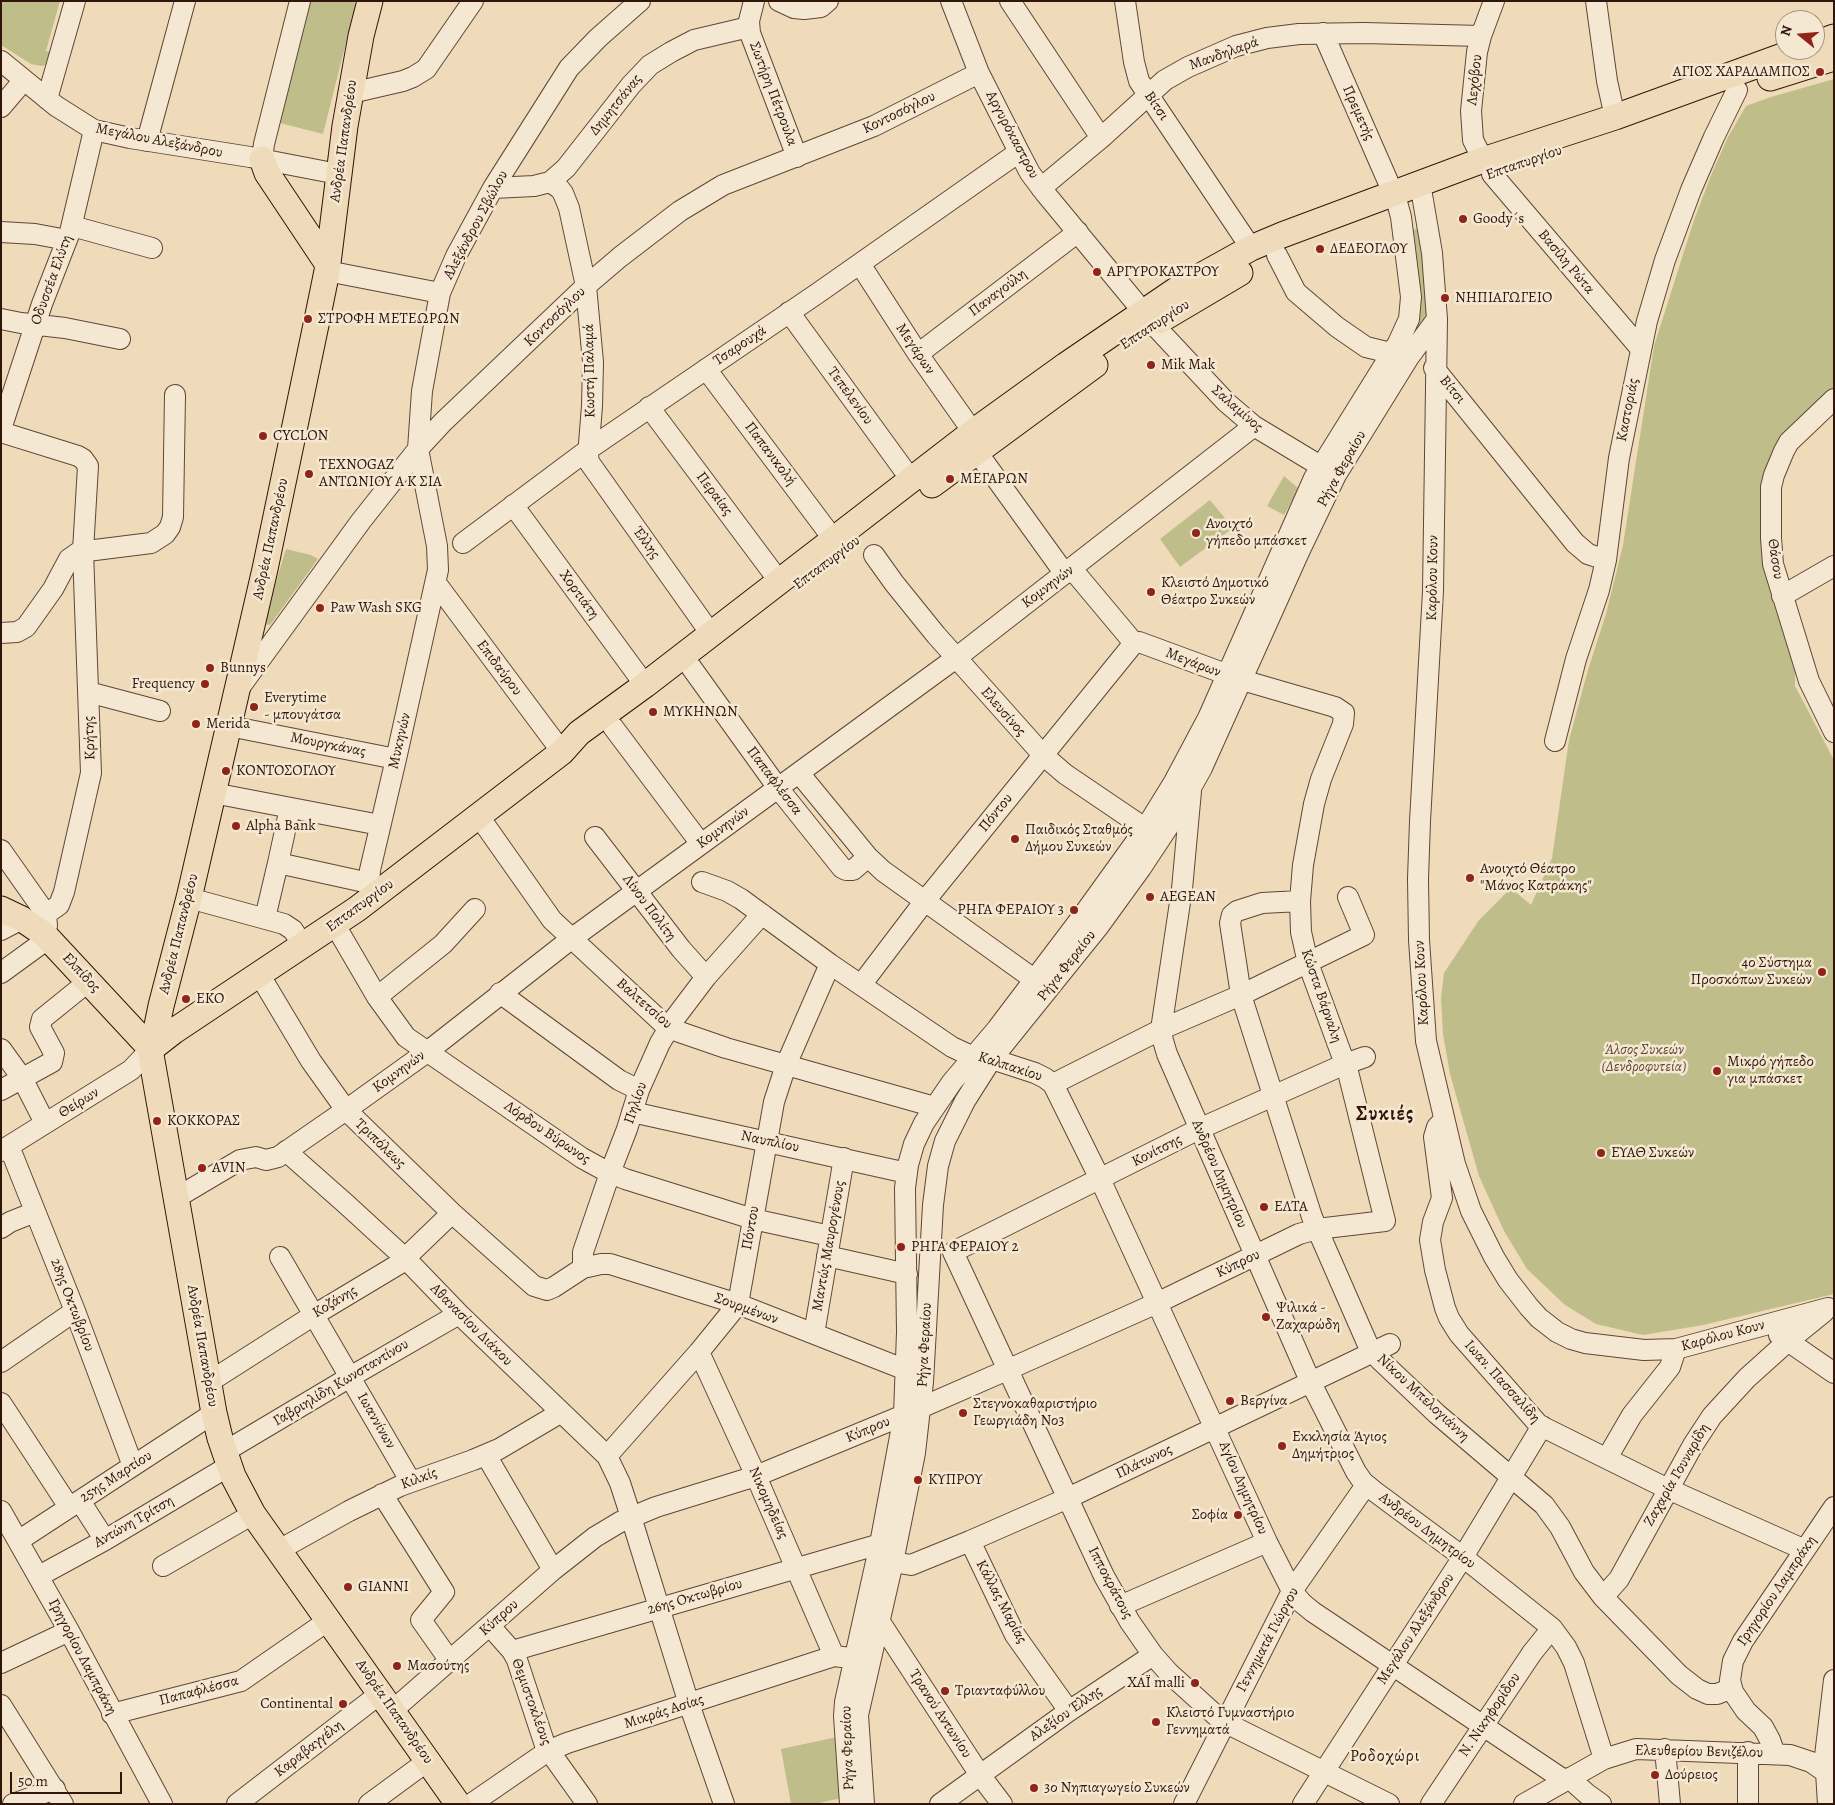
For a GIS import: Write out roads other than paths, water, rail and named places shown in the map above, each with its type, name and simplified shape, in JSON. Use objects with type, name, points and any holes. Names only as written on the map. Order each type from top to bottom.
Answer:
[{"type":"main road","name":"Ανδρέα Παπανδρέου","points":[[370,1],[361,36],[351,93],[338,174],[327,267],[265,569],[214,793],[151,1049],[214,1413],[227,1459],[240,1492],[278,1550],[429,1760],[458,1804]]},
{"type":"main road","name":"Επταπυργίου","points":[[1488,167],[1834,58]]},
{"type":"main road","name":"Επταπυργίου","points":[[1148,318],[1277,254],[1397,201],[1615,117],[1775,59]]},
{"type":"main road","points":[[265,166],[327,267]]},
{"type":"main road","name":"Επταπυργίου","points":[[151,1049],[174,1031],[259,974],[335,926],[371,890],[478,815],[562,752],[579,733],[912,481],[1108,355],[1191,281],[1251,248],[1397,201]]},
{"type":"main road","name":"Επταπυργίου","points":[[562,752],[594,740],[613,727],[797,585],[975,442]]},
{"type":"main road","name":"Ελπίδος","points":[[8,919],[47,929],[89,981],[151,1049]]},
{"type":"street","points":[[47,99],[75,1]]},
{"type":"street","points":[[147,141],[185,1]]},
{"type":"street","points":[[265,166],[264,144],[300,1]]},
{"type":"street","points":[[351,93],[403,81],[426,69],[473,1]]},
{"type":"street","name":"Αλεξάνδρου Σβώλου","points":[[436,584],[438,570],[437,546],[418,449],[422,391],[440,293],[456,256],[493,188],[569,68],[598,38],[640,1]]},
{"type":"street","name":"Σωτήρη Πέτρουλα","points":[[754,1],[749,27],[752,39],[797,157]]},
{"type":"street","points":[[779,1],[794,8],[808,9],[820,7],[828,1]]},
{"type":"street","name":"Αργυρόκαστρου","points":[[951,1],[980,73],[1018,152],[1041,188],[1148,318]]},
{"type":"street","points":[[1010,1],[1101,138]]},
{"type":"street","name":"Βίτσι","points":[[1125,1],[1137,74],[1148,95],[1251,248]]},
{"type":"street","name":"Λεχόβου","points":[[1488,167],[1473,140],[1471,124],[1475,62],[1481,36],[1494,1]]},
{"type":"street","points":[[1596,1],[1607,81],[1615,117]]},
{"type":"street","name":"Δημητσάνας","points":[[550,182],[566,168],[637,77],[650,65],[694,40],[749,27]]},
{"type":"street","name":"Μανδηλαρά","points":[[1041,188],[1101,138],[1164,80],[1177,72],[1236,46],[1282,36],[1323,33],[1481,36]]},
{"type":"street","name":"Πρεμετής","points":[[1323,33],[1397,201]]},
{"type":"street","name":"Μεγάλου Αλεξάνδρου","points":[[1,61],[47,99],[94,130],[265,166],[338,174]]},
{"type":"street","name":"Κοντοσόγλου","points":[[236,693],[361,521],[418,449],[443,422],[586,286],[627,251],[694,201],[723,185],[886,121],[980,73]]},
{"type":"street","points":[[1,107],[24,80]]},
{"type":"street","name":"Καστοριάς","points":[[1555,741],[1576,659],[1606,560],[1619,458],[1641,349],[1656,290],[1674,234],[1700,168],[1737,90]]},
{"type":"street","name":"Οδυσσέα Ελύτη","points":[[1,430],[35,325],[69,233],[94,130]]},
{"type":"street","name":"Τσαρουχά","points":[[463,543],[589,449],[860,264],[1018,152]]},
{"type":"street","name":"Βασίλη Ρώτα","points":[[1488,167],[1641,349]]},
{"type":"street","points":[[493,188],[534,186],[550,182]]},
{"type":"street","name":"Κωστή Παλαμά","points":[[550,182],[563,193],[569,208],[586,286],[593,362],[589,449]]},
{"type":"street","points":[[1422,191],[1432,253],[1437,319]]},
{"type":"street","name":"Ρήγα Φεραίου","points":[[1397,201],[1411,305],[1400,356]]},
{"type":"street","points":[[1,232],[69,233],[152,248]]},
{"type":"street","name":"Παναγούλη","points":[[918,354],[1078,232]]},
{"type":"street","name":"Βίτσι","points":[[1277,254],[1292,287],[1299,295],[1353,339],[1370,348],[1422,361],[1437,371],[1575,543],[1588,554],[1606,560]]},
{"type":"street","name":"Μεγάρων","points":[[860,264],[975,442],[1069,572],[1134,643],[1139,642],[1234,678],[1335,707],[1344,713]]},
{"type":"street","points":[[327,267],[440,293]]},
{"type":"street","name":"Τεπελενίου","points":[[789,312],[912,481]]},
{"type":"street","points":[[1,318],[120,339]]},
{"type":"street","name":"Σαλαμίνος","points":[[1148,318],[1221,397],[1254,426],[1328,471]]},
{"type":"street","name":"Ρήγα Φεραίου","points":[[850,1804],[844,1710],[863,1659],[880,1622],[912,1474],[912,1411],[933,1205],[938,1166],[945,1141],[983,1058],[1035,980],[1192,787],[1299,510],[1328,471],[1400,356],[1437,319]]},
{"type":"street","name":"Καρόλου Κουν","points":[[1437,319],[1433,591],[1420,821],[1418,916],[1426,1041],[1444,1120],[1463,1190],[1479,1229],[1508,1280],[1539,1318],[1563,1335],[1585,1343],[1644,1350],[1676,1349],[1831,1307]]},
{"type":"street","name":"Παπανικολή","points":[[706,369],[834,540]]},
{"type":"street","points":[[1,634],[21,631],[26,628],[69,559],[78,552],[151,543],[170,527],[173,517],[175,395]]},
{"type":"street","name":"Θάσου","points":[[1834,399],[1789,442],[1774,475],[1771,487],[1773,564],[1810,680],[1834,732]]},
{"type":"street","name":"Περαίας","points":[[649,408],[779,581]]},
{"type":"street","name":"Κομνηνών","points":[[176,1198],[240,1160],[256,1157],[266,1160],[272,1159],[286,1151],[427,1052],[571,939],[956,658],[1069,572],[1254,426]]},
{"type":"street","name":"Κρήτης","points":[[1,430],[78,456],[86,462],[88,471],[83,551],[91,773],[64,892],[59,905],[47,929],[1,973]]},
{"type":"street","name":"Έλλης","points":[[589,449],[590,462],[593,468],[711,634]]},
{"type":"street","name":"Χορτιάτη","points":[[513,505],[644,685]]},
{"type":"street","name":"Ελευσίνος","points":[[874,555],[904,596],[956,658],[1043,755],[1065,774],[1153,834]]},
{"type":"street","points":[[1782,596],[1834,566]]},
{"type":"street","name":"Επιδαύρου","points":[[436,584],[562,752]]},
{"type":"street","name":"Μυκηνών","points":[[371,890],[370,870],[436,584]]},
{"type":"street","name":"Πόντου","points":[[861,985],[924,902],[1134,643]]},
{"type":"street","name":"Παπαφλέσσα","points":[[691,667],[778,788],[842,868],[853,870],[868,857]]},
{"type":"street","name":"Ρήγα Φεραίου","points":[[864,1804],[858,1715],[863,1659],[880,1544],[912,1411],[906,1370],[907,1274],[905,1200],[907,1172],[914,1144],[924,1124],[952,1082],[983,1058],[1083,946],[1132,882],[1208,718],[1234,678]]},
{"type":"street","points":[[88,692],[160,711]]},
{"type":"street","name":"Κώστα Βάρναλη","points":[[1344,713],[1343,724],[1316,794],[1303,866],[1300,901],[1301,932],[1308,963],[1345,1064],[1385,1221]]},
{"type":"street","name":"Μουργκάνας","points":[[229,726],[396,759]]},
{"type":"street","points":[[613,727],[701,844]]},
{"type":"street","name":"Παπαφλέσσα","points":[[799,772],[868,857],[883,871],[1035,980]]},
{"type":"street","name":"Ανδρέου Δημητρίου","points":[[1192,787],[1186,856],[1162,1029],[1166,1050],[1310,1383],[1338,1440],[1360,1477],[1366,1485],[1463,1557],[1552,1628],[1566,1646],[1574,1663],[1604,1759]]},
{"type":"street","points":[[214,793],[380,825]]},
{"type":"street","points":[[265,918],[290,808]]},
{"type":"street","name":"Βαλτετσίου","points":[[478,815],[546,912],[571,939],[668,1028],[694,1038],[935,1107]]},
{"type":"street","points":[[1153,834],[1186,856]]},
{"type":"street","name":"Λίνου Πολίτη","points":[[595,837],[681,949],[706,976]]},
{"type":"street","points":[[1,850],[47,929]]},
{"type":"street","points":[[278,863],[371,890]]},
{"type":"street","name":"Καλπακίου","points":[[702,882],[735,895],[830,964],[952,1047],[967,1054],[1035,1074],[1053,1084],[1162,1029],[1241,995],[1364,935],[1348,897]]},
{"type":"street","points":[[189,898],[284,924],[290,928],[303,946]]},
{"type":"street","name":"Νίκου Μπελογιάννη","points":[[1300,901],[1262,904],[1236,911],[1232,915],[1230,923],[1241,995],[1317,1229],[1368,1345],[1382,1348],[1386,1366],[1437,1414],[1540,1500],[1555,1519],[1581,1568],[1603,1598],[1662,1658],[1697,1689],[1711,1695],[1732,1688]]},
{"type":"street","points":[[377,997],[443,944],[474,909]]},
{"type":"street","name":"Πηλίου","points":[[583,1268],[583,1252],[639,1090],[668,1028],[706,976],[762,914]]},
{"type":"street","name":"Λόρδου Βύρωνος","points":[[335,926],[377,997],[399,1029],[410,1041],[582,1158],[610,1173],[753,1219],[830,1236]]},
{"type":"street","name":"Πόντου","points":[[607,1456],[699,1352],[738,1304],[771,1112],[786,1065],[830,964]]},
{"type":"street","name":"Τριπόλεως","points":[[259,974],[310,1061],[346,1110],[452,1213],[534,1286],[547,1290],[583,1268]]},
{"type":"street","points":[[1,1090],[49,1065],[54,1058],[53,1049],[40,1027],[42,1019],[89,981]]},
{"type":"street","points":[[500,994],[619,1080],[639,1090]]},
{"type":"street","points":[[1,1048],[22,1078],[45,1124]]},
{"type":"street","name":"Θείρων","points":[[5,1148],[131,1070],[151,1049]]},
{"type":"street","name":"Κονίτσης","points":[[953,1252],[1200,1130],[1345,1064],[1365,1057]]},
{"type":"street","name":"Αγίου Δημητρίου","points":[[1053,1084],[1100,1179],[1267,1542],[1292,1591],[1313,1612],[1482,1726],[1566,1779],[1592,1801]]},
{"type":"street","name":"Ναυπλίου","points":[[632,1112],[907,1172]]},
{"type":"street","name":"Ιωαν. Πασσαλίδη","points":[[1444,1120],[1437,1127],[1434,1136],[1442,1198],[1433,1222],[1430,1240],[1435,1270],[1445,1308],[1459,1334],[1533,1419],[1542,1426],[1668,1489],[1805,1550]]},
{"type":"street","name":"28ης Οκτωβρίου","points":[[5,1148],[35,1212],[75,1311],[133,1466]]},
{"type":"street","name":"Αθανασίου Διάκου","points":[[286,1151],[406,1259],[560,1413],[607,1456],[620,1483],[689,1704],[724,1804]]},
{"type":"street","name":"Μαντώς Μαυρογένους","points":[[814,1334],[844,1158]]},
{"type":"street","points":[[1,1228],[10,1222],[35,1212]]},
{"type":"street","name":"Κοζάνης","points":[[209,1382],[406,1259],[452,1213]]},
{"type":"street","name":"Κύπρου","points":[[387,1702],[450,1661],[553,1570],[595,1537],[631,1516],[756,1476],[912,1411],[1157,1303],[1299,1234],[1317,1229],[1385,1221]]},
{"type":"street","name":"Ιπποκράτους","points":[[953,1252],[1104,1576],[1120,1606],[1153,1655],[1175,1679],[1214,1715],[1225,1722],[1389,1804]]},
{"type":"street","points":[[827,1256],[907,1274]]},
{"type":"street","name":"Ιωαννίνων","points":[[280,1257],[411,1482]]},
{"type":"street","name":"Σουρμένων","points":[[583,1268],[591,1265],[610,1264],[738,1304],[906,1370]]},
{"type":"street","name":"Ζαχαρία Γουναρίδη","points":[[1603,1598],[1618,1579],[1693,1445],[1712,1416],[1741,1384],[1787,1342],[1831,1307]]},
{"type":"street","points":[[1,1362],[75,1311]]},
{"type":"street","name":"Γαβριηλίδη Κωνσταντίνου","points":[[227,1459],[350,1377],[459,1314]]},
{"type":"street","points":[[1756,1326],[1772,1331],[1834,1373]]},
{"type":"street","name":"Πλάτωνος","points":[[893,1562],[911,1565],[970,1541],[1068,1498],[1382,1348]]},
{"type":"street","points":[[1608,1458],[1632,1415],[1670,1368],[1676,1349]]},
{"type":"street","name":"Νικομηδείας","points":[[699,1352],[756,1476],[834,1656]]},
{"type":"street","points":[[1,1402],[74,1504],[105,1540]]},
{"type":"street","name":"25ης Μαρτίου","points":[[18,1541],[214,1413]]},
{"type":"street","name":"Κιλκίς","points":[[278,1550],[382,1494],[486,1455],[560,1413]]},
{"type":"street","name":"Μεγάλου Αλεξάνδρου","points":[[1303,1804],[1463,1557],[1542,1426]]},
{"type":"street","points":[[486,1455],[553,1570]]},
{"type":"street","name":"Αντώνη Τρίτση","points":[[39,1576],[105,1540],[227,1459]]},
{"type":"street","name":"Γεννηματά Γιώργου","points":[[1184,1804],[1292,1591],[1366,1485]]},
{"type":"street","points":[[382,1494],[444,1592],[421,1620],[450,1661]]},
{"type":"street","name":"Γρηγορίου Λαμπράκη","points":[[1732,1688],[1730,1680],[1731,1669],[1738,1648],[1834,1507]]},
{"type":"street","name":"Γρηγορίου Λαμπράκη","points":[[1,1511],[39,1576],[162,1804]]},
{"type":"street","points":[[163,1566],[253,1514]]},
{"type":"street","name":"Κάλλας Μαρίας","points":[[970,1541],[1015,1635],[1069,1711]]},
{"type":"street","points":[[1120,1606],[1267,1542]]},
{"type":"street","name":"26ης Οκτωβρίου","points":[[512,1651],[880,1544]]},
{"type":"street","name":"Παπαφλέσσα","points":[[112,1714],[241,1681],[329,1620]]},
{"type":"street","name":"Τρανού Αντωνίου","points":[[880,1622],[980,1775],[1002,1804]]},
{"type":"street","name":"Θεμιστοκλέους","points":[[490,1626],[512,1651],[517,1660],[543,1742],[587,1804]]},
{"type":"street","name":"Ν. Νικηφορίδου","points":[[1431,1804],[1532,1653],[1552,1628]]},
{"type":"street","points":[[1,1663],[69,1631]]},
{"type":"street","name":"Αλεξίου Έλλης","points":[[940,1804],[1069,1711],[1153,1655]]},
{"type":"street","name":"Μικράς Ασίας","points":[[471,1804],[548,1751],[567,1743],[834,1656],[863,1659]]},
{"type":"street","points":[[1828,1804],[1829,1775],[1826,1746],[1834,1680]]},
{"type":"street","points":[[1732,1688],[1742,1707],[1763,1727],[1775,1754]]},
{"type":"street","name":"Καραβαγγέλη","points":[[237,1804],[387,1702]]},
{"type":"street","points":[[1,1705],[59,1796],[13,1804]]},
{"type":"street","name":"Ελευθερίου Βενιζέλου","points":[[1524,1804],[1604,1759],[1636,1749],[1748,1752],[1793,1756],[1803,1758],[1829,1775]]},
{"type":"street","points":[[1665,1749],[1670,1804]]},
{"type":"street","points":[[1748,1752],[1748,1804]]},
{"type":"street","points":[[369,1804],[429,1760]]},
{"type":"place","name":"ΑΓΙΟΣ ΧΑΡΑΛΑΜΠΟΣ","points":[[1820,72]]},
{"type":"place","name":"Goody´s","points":[[1463,219]]},
{"type":"place","name":"ΔΕΔΕΟΓΛΟΥ","points":[[1320,249]]},
{"type":"place","name":"ΑΡΓΥΡΟΚΑΣΤΡΟΥ","points":[[1097,272]]},
{"type":"place","name":"ΝΗΠΙΑΓΩΓΕΙΟ","points":[[1445,298]]},
{"type":"place","name":"ΣΤΡΟΦΗ ΜΕΤΕΩΡΩΝ","points":[[308,319]]},
{"type":"place","name":"Mik Mak","points":[[1151,365]]},
{"type":"place","name":"CYCLON","points":[[263,436]]},
{"type":"place","name":"TEXNOGAZ ΑΝΤΩΝΙΟΥ Α Κ ΣΙΑ","points":[[309,474]]},
{"type":"place","name":"ΜΕΓΑΡΩΝ","points":[[950,479]]},
{"type":"place","name":"Ανοιχτό γήπεδο μπάσκετ","points":[[1196,533]]},
{"type":"place","name":"Κλειστό Δημοτικό Θέατρο Συκεών","points":[[1151,592]]},
{"type":"place","name":"Paw Wash SKG","points":[[320,608]]},
{"type":"place","name":"Bunnys","points":[[210,668]]},
{"type":"place","name":"Frequency","points":[[205,684]]},
{"type":"place","name":"Everytime - μπουγάτσα","points":[[254,707]]},
{"type":"place","name":"ΜΥΚΗΝΩΝ","points":[[653,712]]},
{"type":"place","name":"Merida","points":[[196,724]]},
{"type":"place","name":"ΚΟΝΤΟΣΟΓΛΟΥ","points":[[226,771]]},
{"type":"place","name":"Alpha Bank","points":[[236,826]]},
{"type":"place","name":"Παιδικός Σταθμός Δήμου Συκεών","points":[[1015,839]]},
{"type":"place","name":"Ανοιχτό Θέατρο \"Μάνος Κατράκης\"","points":[[1470,878]]},
{"type":"place","name":"AEGEAN","points":[[1150,897]]},
{"type":"place","name":"ΡΗΓΑ ΦΕΡΑΙΟΥ 3","points":[[1074,910]]},
{"type":"place","name":"4ο Σύστημα Προσκόπων Συκεών","points":[[1822,972]]},
{"type":"place","name":"ΕΚΟ","points":[[186,999]]},
{"type":"place","name":"Μικρό γήπεδο για μπάσκετ","points":[[1717,1071]]},
{"type":"place","name":"ΚΟΚΚΟΡΑΣ","points":[[157,1121]]},
{"type":"place","name":"ΕΥΑΘ Συκεών","points":[[1601,1153]]},
{"type":"place","name":"AVIN","points":[[202,1168]]},
{"type":"place","name":"ΕΛΤΑ","points":[[1264,1207]]},
{"type":"place","name":"ΡΗΓΑ ΦΕΡΑΙΟΥ 2","points":[[901,1247]]},
{"type":"place","name":"Ψιλικά - Ζαχαρώδη","points":[[1266,1317]]},
{"type":"place","name":"Βεργίνα","points":[[1230,1401]]},
{"type":"place","name":"Στεγνοκαθαριστήριο Γεωργιάδη Νο3","points":[[963,1413]]},
{"type":"place","name":"Εκκλησία Άγιος Δημήτριος","points":[[1282,1446]]},
{"type":"place","name":"ΚΥΠΡΟΥ","points":[[918,1480]]},
{"type":"place","name":"Σοφία","points":[[1238,1515]]},
{"type":"place","name":"GIANNI","points":[[348,1587]]},
{"type":"place","name":"Μασούτης","points":[[397,1666]]},
{"type":"place","name":"ΧΑΪ malli","points":[[1195,1683]]},
{"type":"place","name":"Τριανταφύλλου","points":[[945,1691]]},
{"type":"place","name":"Continental","points":[[343,1704]]},
{"type":"place","name":"Κλειστό Γυμναστήριο Γεννηματά","points":[[1156,1722]]},
{"type":"place","name":"Δούρειος","points":[[1655,1775]]},
{"type":"place","name":"3ο Νηπιαγωγείο Συκεών","points":[[1034,1788]]},
{"type":"district","name":"Συκιές","points":[[1385,1115]]},
{"type":"district","name":"Ροδοχώρι","points":[[1385,1757]]},
{"type":"park label","name":"Άλσος Συκεών (Δενδροφυτεία)","points":[[1644,1058]]}]
